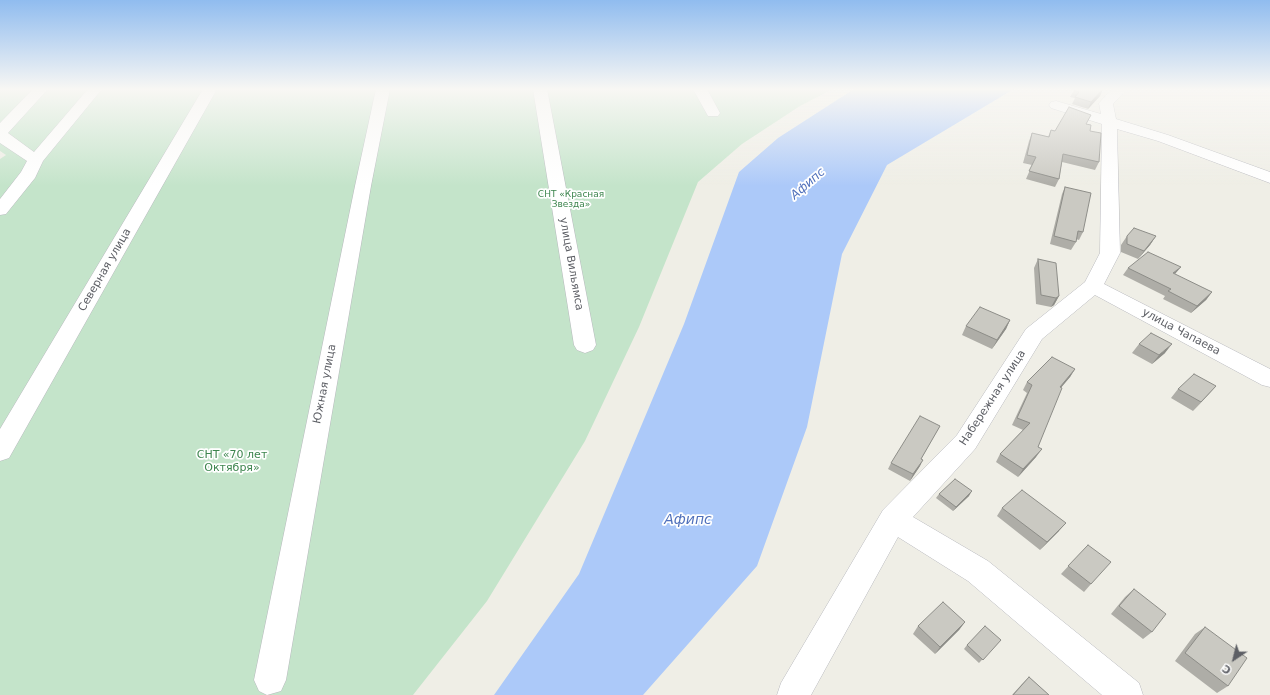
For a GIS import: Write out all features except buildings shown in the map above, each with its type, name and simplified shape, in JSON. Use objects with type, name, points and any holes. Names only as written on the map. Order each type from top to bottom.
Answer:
[{"type":"street","points":[[10,121],[0,132],[1,136],[36,160]]},
{"type":"street","points":[[0,210],[29,174],[36,160],[68,121]]},
{"type":"street","name":"Северная улица","points":[[0,451],[191,121]]},
{"type":"street","name":"Южная улица","points":[[270,680],[376,121]]},
{"type":"street","name":"улица Вильямса","points":[[546,121],[585,345]]},
{"type":"street","name":"Набережная улица","points":[[793,695],[894,519],[966,442],[1034,334],[1093,286],[1110,253],[1109,121]]},
{"type":"street","points":[[1113,121],[1163,138],[1270,178]]},
{"type":"street","name":"улица Чапаева","points":[[1093,286],[1270,379]]},
{"type":"street","points":[[894,519],[978,571],[1127,695]]},
{"type":"green space","name":"СНТ «70 лет Октября»","points":[[0,121],[776,121],[742,144],[698,182],[639,327],[585,441],[487,601],[413,695],[0,695],[0,159],[6,155],[0,151]]},
{"type":"water","name":"Афипс","points":[[804,121],[960,121],[887,165],[842,254],[807,427],[757,566],[643,695],[494,695],[579,574],[684,324],[739,172],[778,138]]},
{"type":"park label","name":"СНТ «Красная Звезда»","points":[[571,200]]}]
